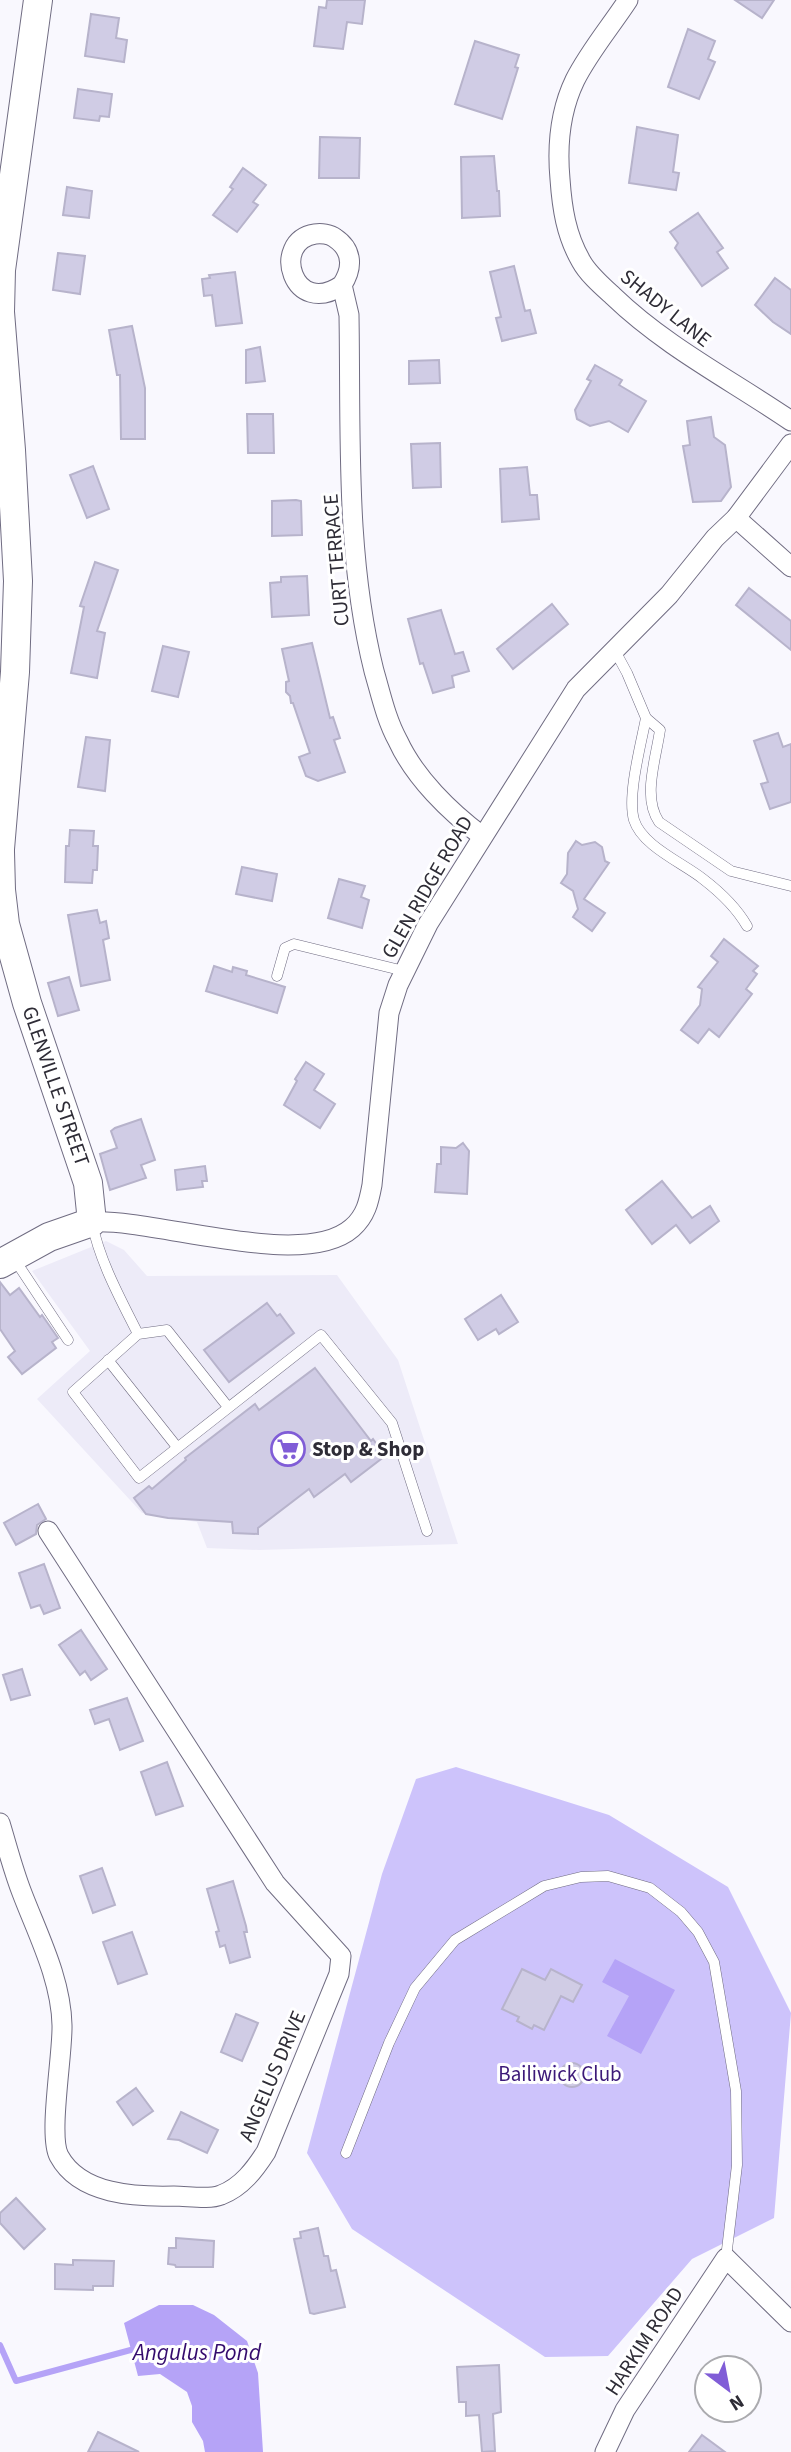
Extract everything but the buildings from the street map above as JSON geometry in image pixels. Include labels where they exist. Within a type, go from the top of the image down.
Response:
[{"type":"main road","name":"GLENVILLE STREET","points":[[38,0],[1,270],[0,312],[15,680],[0,850],[1,890],[8,934],[27,1003],[88,1183],[92,1222]]},
{"type":"main road","points":[[6,1261],[49,1237],[92,1222]]},
{"type":"street","name":"SHADY LANE","points":[[628,0],[576,79],[565,107],[559,138],[559,169],[562,205],[568,232],[582,263],[632,315],[704,367],[791,421]]},
{"type":"street","name":"CURT TERRACE","points":[[342,285],[348,315],[353,538],[359,597],[385,713],[412,766],[466,825],[482,836]]},
{"type":"street","name":"GLEN RIDGE ROAD","points":[[92,1222],[126,1223],[250,1242],[304,1244],[334,1239],[350,1230],[367,1208],[372,1185],[389,1013],[404,971],[428,924],[576,689],[669,595],[715,538],[736,518],[791,444]]},
{"type":"street","points":[[736,518],[791,567]]},
{"type":"street","name":"ANGELUS DRIVE","points":[[0,1823],[21,1891],[48,1958],[62,2023],[57,2097],[57,2154],[75,2175],[117,2193],[152,2197],[220,2196],[240,2184],[255,2170],[266,2152],[340,1974],[341,1956],[297,1909],[268,1872],[48,1531]]},
{"type":"street","points":[[726,2258],[791,2322]]},
{"type":"street","name":"HARKIM ROAD","points":[[605,2452],[625,2410],[726,2258]]},
{"type":"lane","points":[[614,648],[646,718],[660,730],[650,799],[652,812],[659,822],[731,871],[791,886]]},
{"type":"lane","points":[[646,718],[632,798],[634,822],[652,844],[702,878],[737,909],[747,926]]},
{"type":"lane","points":[[277,976],[285,948],[294,944],[404,971]]},
{"type":"lane","points":[[92,1222],[100,1252],[138,1334]]},
{"type":"lane","points":[[6,1261],[68,1340]]},
{"type":"lane","points":[[228,1408],[167,1330],[138,1334],[73,1392],[139,1478],[321,1335],[392,1423],[427,1531]]},
{"type":"lane","points":[[108,1360],[177,1447]]},
{"type":"lane","points":[[346,2153],[389,2043],[415,1988],[454,1940],[544,1886],[580,1877],[608,1876],[650,1888],[681,1912],[698,1932],[714,1962],[736,2091],[737,2165],[726,2258]]},
{"type":"shaded area","points":[[106,1241],[124,1250],[147,1276],[337,1275],[398,1360],[458,1544],[259,1550],[207,1548],[197,1522],[142,1513],[37,1399],[90,1351],[32,1271]]},
{"type":"green space","name":"Bailiwick Club","points":[[456,1767],[609,1815],[728,1887],[791,2013],[774,2218],[692,2259],[608,2356],[545,2357],[352,2229],[307,2153],[382,1874],[416,1779]]},
{"type":"water","points":[[615,1959],[675,1990],[641,2054],[607,2036],[629,1996],[602,1982]]},
{"type":"water","name":"Angulus Pond","points":[[159,2305],[193,2305],[214,2315],[247,2341],[258,2373],[263,2452],[205,2452],[203,2441],[192,2422],[192,2406],[187,2392],[160,2374],[138,2376],[124,2323]]},
{"type":"waterway","points":[[0,2345],[16,2381],[138,2348]]},
{"type":"place","name":"Stop & Shop","points":[[288,1449]]}]
